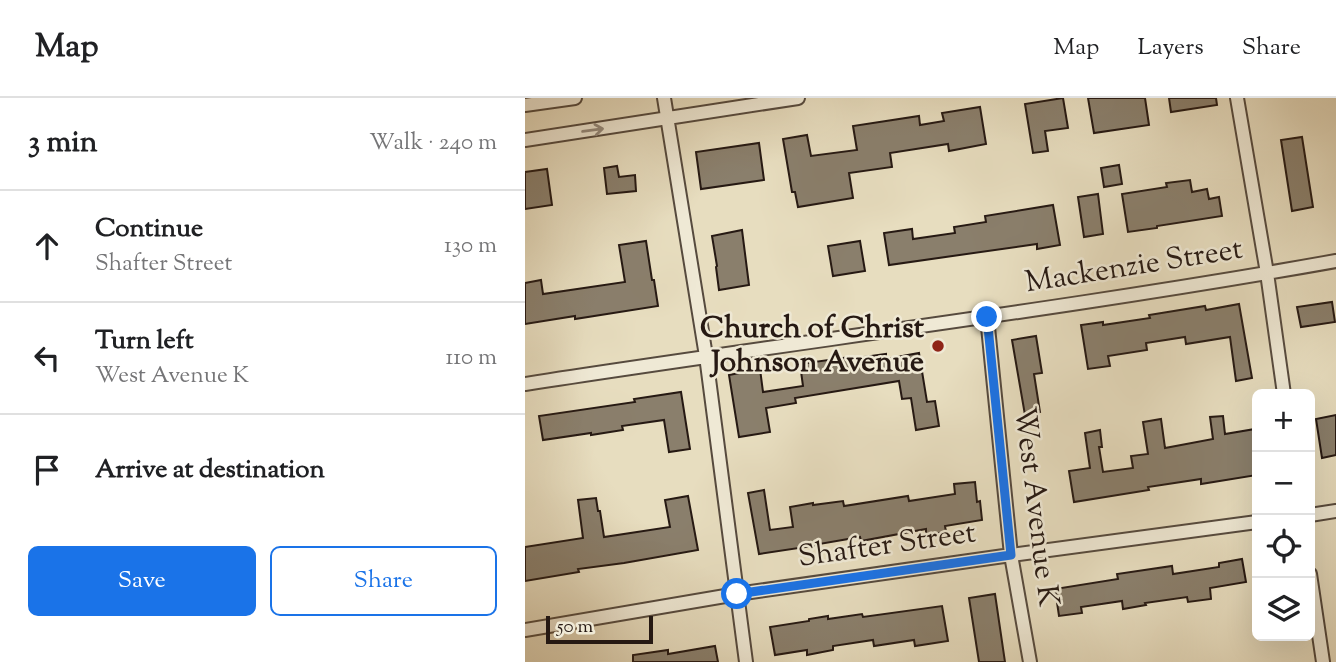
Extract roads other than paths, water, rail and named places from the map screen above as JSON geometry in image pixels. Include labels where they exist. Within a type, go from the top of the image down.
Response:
[{"type":"street","points":[[525,105],[575,98]]},
{"type":"street","points":[[664,98],[706,356],[746,662]]},
{"type":"street","points":[[525,140],[798,98]]},
{"type":"street","points":[[1237,98],[1267,273],[1283,389]]},
{"type":"street","name":"Mackenzie Street","points":[[525,384],[987,317],[1336,261]]},
{"type":"street","name":"West Avenue K","points":[[987,317],[1011,555],[1030,662]]},
{"type":"street","points":[[1315,514],[1336,511]]},
{"type":"street","name":"Shafter Street","points":[[525,630],[737,594],[1252,523]]},
{"type":"street","points":[[1311,578],[1323,662]]},
{"type":"place","name":"Church of Christ Johnson Avenue","points":[[938,346]]}]
